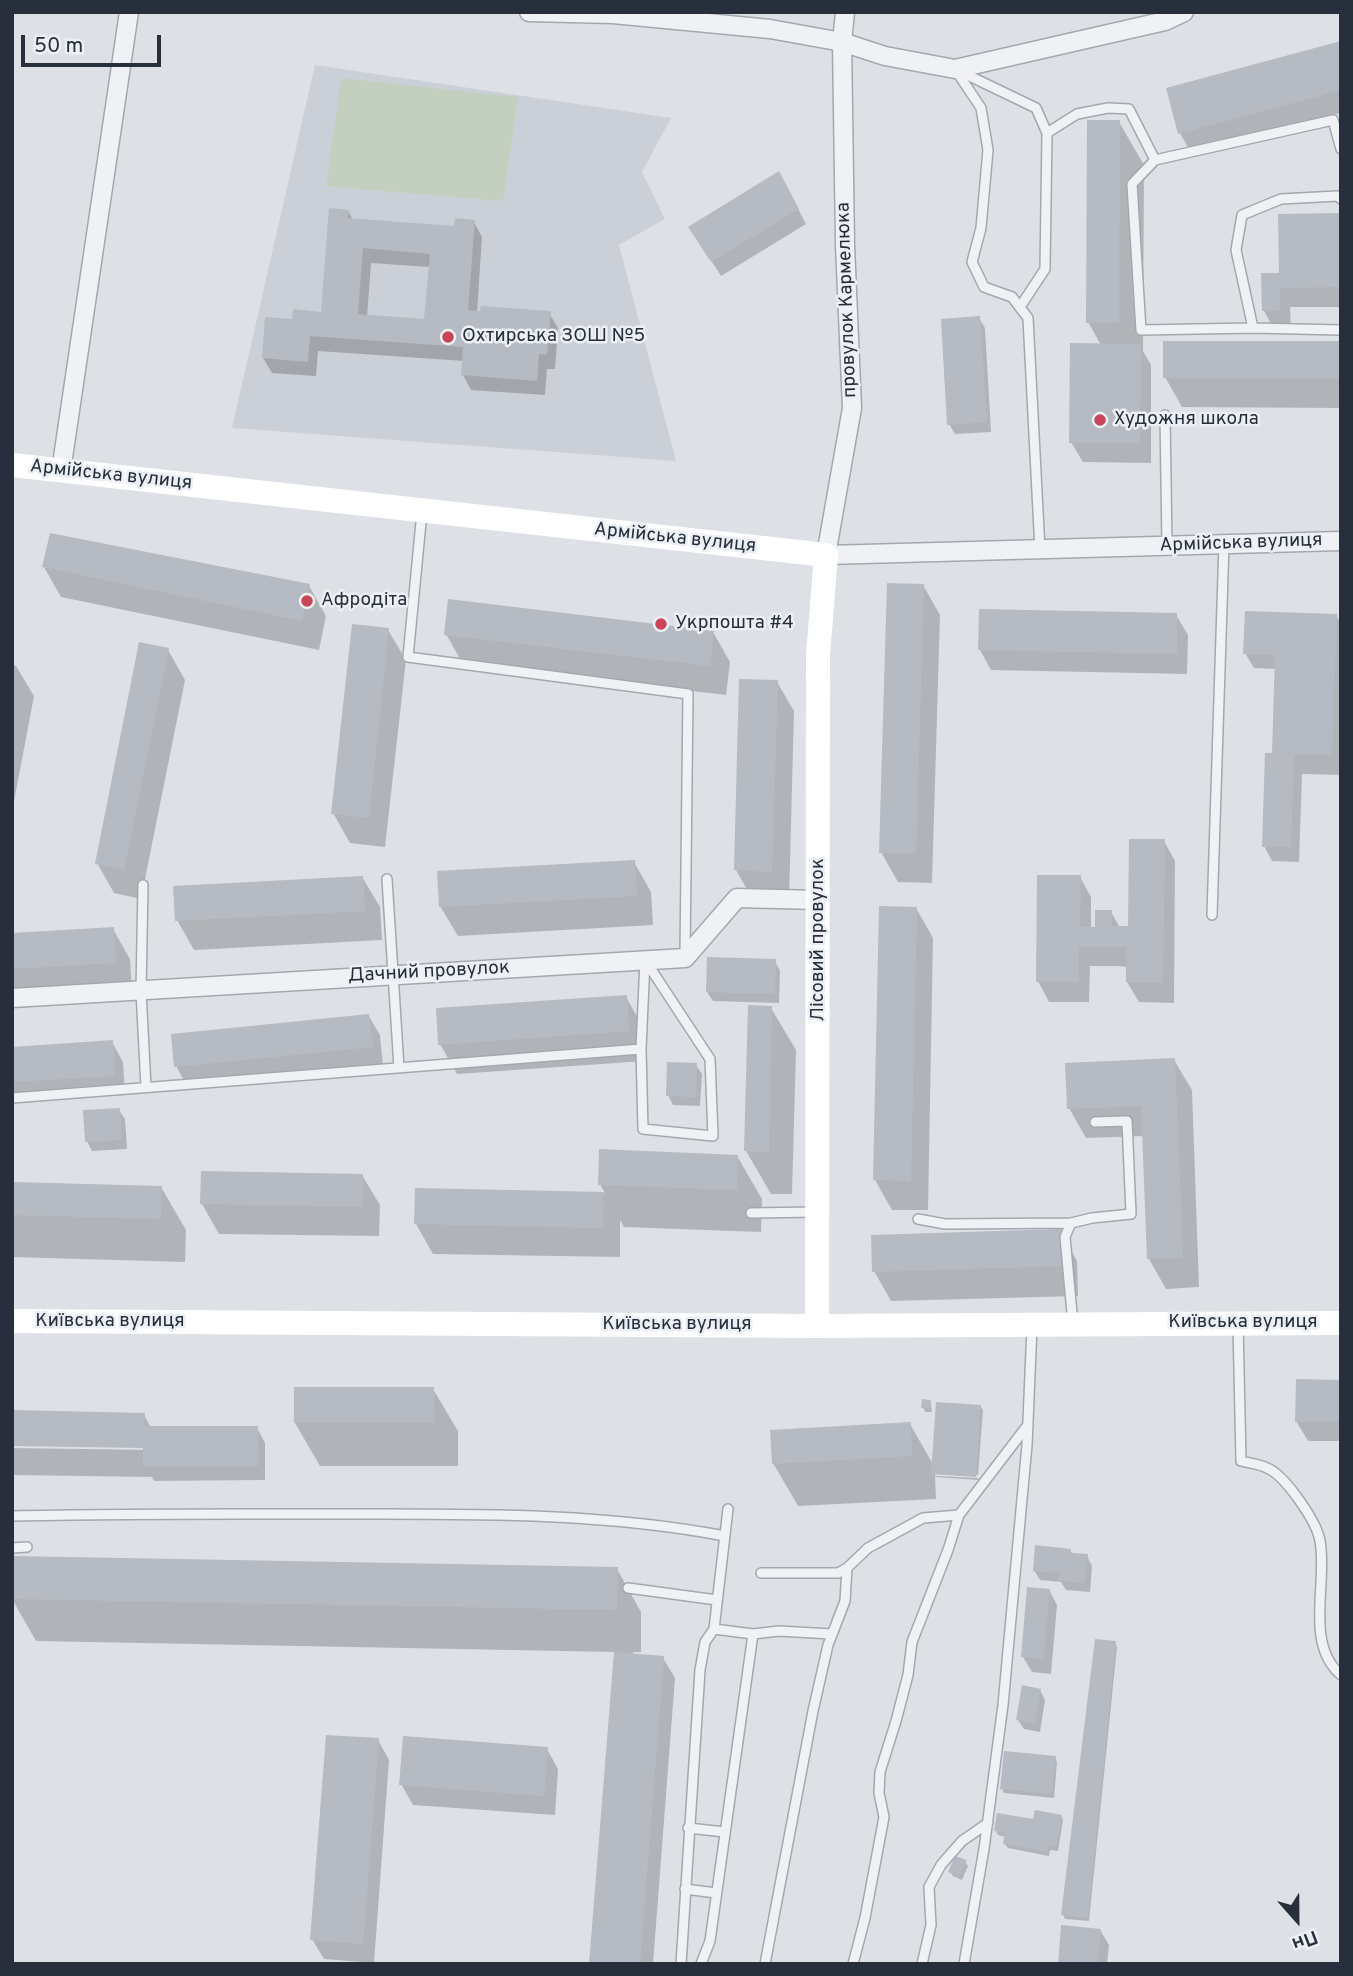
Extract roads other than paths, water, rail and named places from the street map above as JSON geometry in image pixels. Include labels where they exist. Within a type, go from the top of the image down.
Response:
[{"type":"main road","name":"Армійська вулиця","points":[[12,465],[826,555]]},
{"type":"main road","name":"Лісовий провулок","points":[[817,1320],[818,655],[826,555]]},
{"type":"main road","name":"Київська вулиця","points":[[12,1309],[1032,1325],[1341,1313]]},
{"type":"main road","name":"Київська вулиця","points":[[12,1321],[817,1320],[1072,1313],[1238,1317],[1341,1323]]},
{"type":"street","points":[[61,471],[129,12]]},
{"type":"street","points":[[529,12],[626,15],[770,29],[842,41],[885,56],[955,69],[1165,22],[1184,12]]},
{"type":"street","name":"провулок Кармелюка","points":[[826,555],[852,408],[845,245],[842,41],[845,12]]},
{"type":"street","name":"Армійська вулиця","points":[[826,555],[1341,541]]},
{"type":"street","points":[[685,958],[737,898],[819,900]]},
{"type":"street","name":"Дачний провулок","points":[[12,998],[685,958]]},
{"type":"lane","points":[[955,69],[1036,108],[1047,133],[1045,269],[1020,307]]},
{"type":"lane","points":[[955,69],[981,108],[988,150],[981,228],[972,262],[984,287],[1012,297],[1028,318],[1040,550]]},
{"type":"lane","points":[[1047,133],[1077,114],[1108,108],[1129,109],[1155,160]]},
{"type":"lane","points":[[1341,149],[1333,120],[1155,160],[1132,184],[1141,330],[1341,330]]},
{"type":"lane","points":[[1253,328],[1236,250],[1242,215],[1281,199],[1337,196],[1341,199]]},
{"type":"lane","points":[[1165,415],[1167,546]]},
{"type":"lane","points":[[423,511],[408,657],[688,694],[685,958]]},
{"type":"lane","points":[[1212,915],[1224,544]]},
{"type":"lane","points":[[387,879],[399,1068]]},
{"type":"lane","points":[[143,885],[141,990],[146,1087]]},
{"type":"lane","points":[[645,960],[710,1059],[713,1136],[643,1129],[641,1049],[645,960]]},
{"type":"lane","points":[[12,1098],[641,1049]]},
{"type":"lane","points":[[918,1219],[945,1224],[1071,1223],[1132,1214],[1127,1121],[1096,1122]]},
{"type":"lane","points":[[751,1213],[818,1212]]},
{"type":"lane","points":[[1071,1223],[1065,1237],[1072,1313]]},
{"type":"lane","points":[[1238,1317],[1241,1461],[1269,1468],[1298,1497],[1320,1539],[1320,1638],[1334,1669],[1341,1675]]},
{"type":"lane","points":[[964,1964],[988,1823],[1003,1705],[1028,1425],[1032,1325]]},
{"type":"lane","points":[[853,1964],[865,1918],[884,1817],[878,1793],[880,1772],[908,1675],[912,1642],[959,1515],[1028,1425]]},
{"type":"lane","points":[[681,1964],[700,1670],[705,1642],[713,1629],[728,1509]]},
{"type":"lane","points":[[12,1516],[143,1513],[470,1514],[608,1521],[697,1530],[725,1536]]},
{"type":"lane","points":[[761,1573],[838,1573],[868,1548],[923,1518],[959,1515]]},
{"type":"lane","points":[[12,1548],[27,1547]]},
{"type":"lane","points":[[765,1964],[795,1798],[832,1634],[845,1601],[847,1568]]},
{"type":"lane","points":[[628,1588],[717,1600]]},
{"type":"lane","points":[[713,1629],[753,1634],[779,1631],[832,1634]]},
{"type":"lane","points":[[701,1964],[710,1941],[753,1634]]},
{"type":"lane","points":[[922,1964],[931,1925],[929,1887],[941,1865],[962,1841],[988,1823]]},
{"type":"lane","points":[[688,1828],[725,1832]]},
{"type":"lane","points":[[685,1889],[716,1893]]},
{"type":"place","name":"Охтирська ЗОШ №5","points":[[448,337]]},
{"type":"place","name":"Художня школа","points":[[1100,420]]},
{"type":"place","name":"Афродіта","points":[[307,601]]},
{"type":"place","name":"Укрпошта #4","points":[[661,624]]}]
